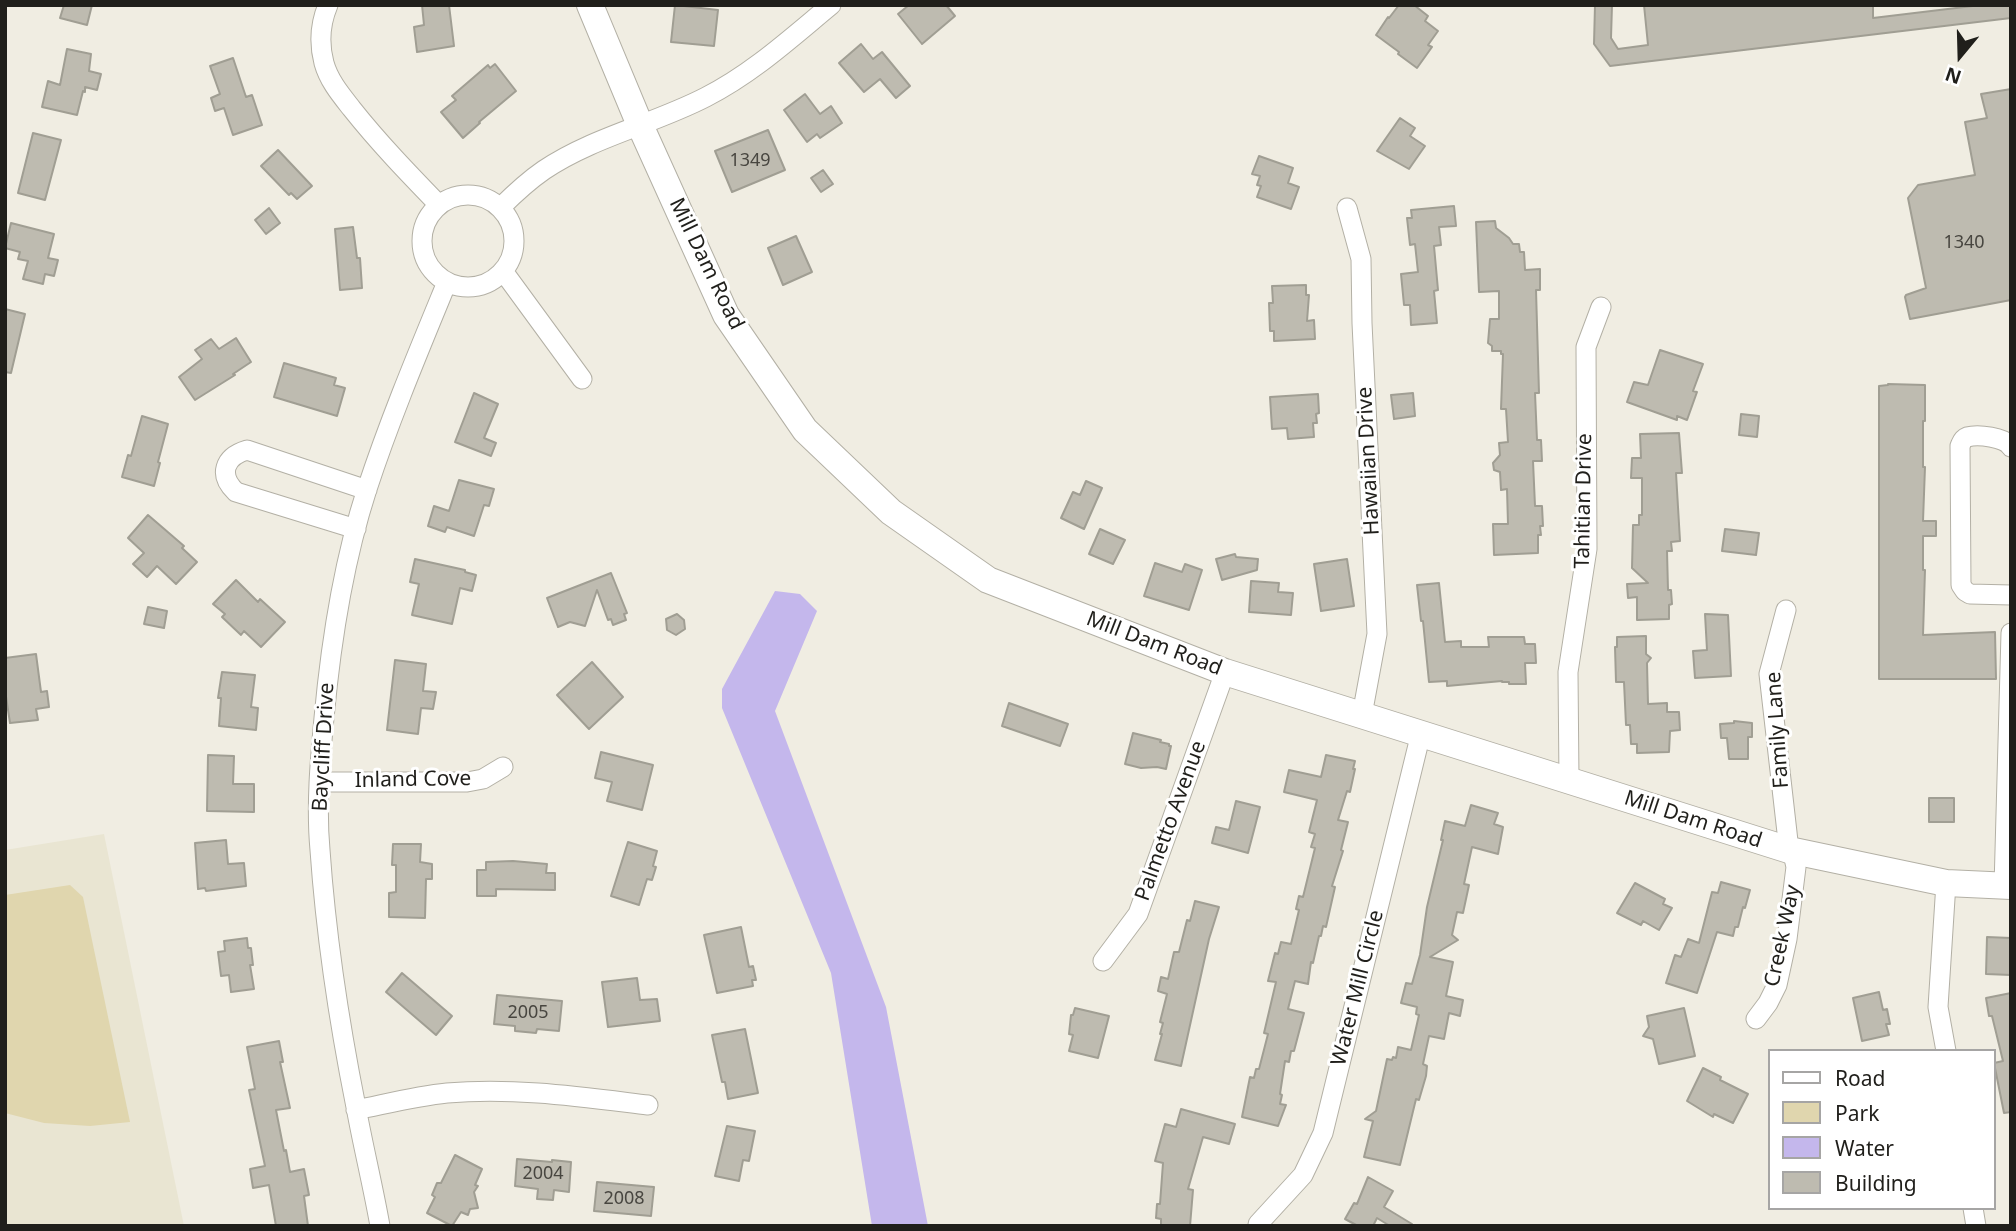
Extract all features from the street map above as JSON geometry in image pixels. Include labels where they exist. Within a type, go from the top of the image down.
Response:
[{"type":"street","points":[[328,5],[321,27],[321,46],[334,86],[396,162],[439,205]]},
{"type":"street","name":"Mill Dam Road","points":[[590,5],[640,125],[726,316],[805,430],[891,512],[988,580],[1225,672],[1789,850],[1946,883],[2008,886]]},
{"type":"street","points":[[500,208],[517,190],[546,168],[588,146],[705,98],[733,82],[762,62],[831,5]]},
{"type":"street","points":[[463,195],[489,200],[500,208],[512,227],[514,239],[513,250],[503,271],[494,279],[471,287],[447,282],[436,274],[423,252],[424,226],[430,214],[450,198],[463,195]]},
{"type":"street","name":"Hawaiian Drive","points":[[1348,208],[1361,259],[1377,634],[1362,715]]},
{"type":"street","points":[[503,271],[582,379]]},
{"type":"street","name":"Baycliff Drive","points":[[380,1226],[343,1038],[319,848],[320,782],[328,676],[339,605],[356,529],[367,489],[407,380],[447,282]]},
{"type":"street","name":"Tahitian Drive","points":[[1569,781],[1568,672],[1587,549],[1586,348],[1601,307]]},
{"type":"street","points":[[2011,447],[2000,438],[1968,437],[1963,440],[1960,446],[1959,490],[1961,585],[1970,594],[2011,595]]},
{"type":"street","points":[[356,529],[236,492],[225,477],[226,467],[232,457],[247,450],[367,489]]},
{"type":"street","name":"Family Lane","points":[[1786,610],[1769,674],[1789,850]]},
{"type":"street","points":[[2008,886],[2011,633]]},
{"type":"street","name":"Palmetto Avenue","points":[[1103,961],[1138,914],[1225,672]]},
{"type":"street","name":"Water Mill Circle","points":[[1258,1224],[1303,1175],[1323,1133],[1421,733]]},
{"type":"street","name":"Inland Cove","points":[[320,782],[467,782],[483,779],[503,767]]},
{"type":"street","name":"Creek Way","points":[[1756,1019],[1777,985],[1787,939],[1796,867],[1789,850]]},
{"type":"street","points":[[1946,883],[1938,1007],[1946,1049]]},
{"type":"street","points":[[356,1110],[446,1093],[500,1092],[574,1096],[648,1105]]},
{"type":"shaded area","points":[[104,834],[184,1226],[5,1226],[5,850]]},
{"type":"green space","points":[[70,885],[83,897],[130,1122],[90,1126],[44,1123],[5,1113],[5,895]]},
{"type":"water","points":[[775,591],[800,594],[817,611],[775,711],[886,1007],[928,1226],[872,1226],[831,973],[722,708],[722,689]]},
{"type":"building","points":[[64,5],[92,5],[87,25],[60,18]]},
{"type":"building","points":[[422,5],[449,5],[454,46],[417,52],[414,27],[424,25]]},
{"type":"building","points":[[675,5],[718,10],[714,46],[671,42]]},
{"type":"building","points":[[909,5],[946,5],[955,16],[922,44],[898,14]]},
{"type":"building","points":[[1399,5],[1414,5],[1428,16],[1425,21],[1438,31],[1428,45],[1432,47],[1417,68],[1376,35]]},
{"type":"building","points":[[1595,5],[1612,5],[1611,38],[1618,49],[1648,45],[1644,5],[1873,5],[1873,18],[1981,5],[2011,5],[2011,18],[1610,66],[1594,44]]},
{"type":"building","points":[[861,44],[873,59],[882,52],[910,86],[896,98],[880,79],[864,92],[839,63]]},
{"type":"building","points":[[67,49],[91,54],[89,71],[101,74],[97,90],[85,87],[77,115],[42,107],[48,81],[60,85]]},
{"type":"building","points":[[233,58],[246,97],[252,95],[262,125],[233,135],[224,108],[215,111],[211,98],[220,94],[210,66]]},
{"type":"building","points":[[495,64],[516,91],[463,138],[441,112],[456,100],[452,96],[488,65],[490,68]]},
{"type":"building","points":[[2011,89],[2011,300],[1910,319],[1906,295],[1926,288],[1908,198],[1918,185],[1975,175],[1965,122],[1987,118],[1981,94]]},
{"type":"building","points":[[805,94],[820,114],[831,106],[842,123],[820,138],[817,134],[807,142],[784,110]]},
{"type":"building","points":[[1400,118],[1415,128],[1410,136],[1425,146],[1409,169],[1377,151]]},
{"type":"building","points":[[768,130],[785,170],[732,192],[715,151]]},
{"type":"building","points":[[33,133],[61,140],[45,200],[18,193]]},
{"type":"building","points":[[278,150],[312,186],[297,199],[291,193],[289,195],[261,166]]},
{"type":"building","points":[[1259,156],[1293,168],[1288,183],[1299,187],[1291,209],[1257,197],[1261,186],[1257,185],[1260,176],[1252,174]]},
{"type":"building","points":[[823,170],[833,184],[821,192],[811,178]]},
{"type":"building","points":[[1454,206],[1456,226],[1439,227],[1441,245],[1434,246],[1438,290],[1434,291],[1437,323],[1411,325],[1410,305],[1404,305],[1401,274],[1418,272],[1415,244],[1410,245],[1407,218],[1412,218],[1411,210]]},
{"type":"building","points":[[269,208],[280,223],[266,234],[255,220]]},
{"type":"building","points":[[1495,221],[1496,228],[1513,244],[1519,244],[1520,252],[1524,252],[1525,270],[1540,269],[1540,290],[1536,290],[1539,393],[1535,393],[1537,440],[1541,440],[1542,461],[1533,461],[1535,506],[1542,506],[1543,526],[1540,526],[1541,535],[1538,535],[1538,553],[1494,555],[1493,524],[1508,524],[1507,489],[1501,490],[1500,472],[1494,470],[1493,463],[1500,455],[1499,443],[1508,442],[1506,409],[1501,409],[1503,354],[1501,351],[1492,351],[1492,346],[1488,343],[1490,319],[1499,319],[1499,291],[1479,292],[1476,222]]},
{"type":"building","points":[[11,223],[54,234],[48,258],[58,260],[54,276],[45,274],[43,284],[23,279],[28,261],[18,259],[20,252],[5,248]]},
{"type":"building","points":[[353,227],[357,258],[360,258],[362,288],[340,290],[335,229]]},
{"type":"building","points":[[796,236],[812,272],[783,285],[768,248]]},
{"type":"building","points":[[1306,285],[1306,295],[1309,295],[1307,321],[1314,320],[1315,339],[1274,341],[1274,331],[1270,331],[1269,303],[1273,303],[1272,286]]},
{"type":"building","points":[[5,309],[25,314],[11,373],[5,372]]},
{"type":"building","points":[[236,338],[251,362],[195,400],[179,377],[202,359],[195,350],[211,339],[219,349]]},
{"type":"building","points":[[1660,350],[1703,364],[1693,391],[1697,392],[1687,420],[1677,416],[1677,420],[1627,402],[1634,382],[1648,385]]},
{"type":"building","points":[[284,363],[336,378],[334,385],[345,388],[337,416],[274,397]]},
{"type":"building","points":[[1925,385],[1923,521],[1936,521],[1936,536],[1923,536],[1923,635],[1995,632],[1996,679],[1879,679],[1879,386]]},
{"type":"building","points":[[474,393],[498,404],[484,438],[496,443],[491,456],[455,442]]},
{"type":"building","points":[[1413,393],[1415,416],[1394,419],[1391,395]]},
{"type":"building","points":[[1318,394],[1319,413],[1316,414],[1317,423],[1313,423],[1314,437],[1288,439],[1287,428],[1272,429],[1270,397]]},
{"type":"building","points":[[1741,414],[1759,416],[1757,437],[1739,435]]},
{"type":"building","points":[[142,416],[168,424],[154,486],[122,477]]},
{"type":"building","points":[[1679,433],[1682,473],[1676,473],[1680,541],[1671,542],[1672,551],[1667,551],[1668,590],[1671,590],[1672,604],[1669,605],[1669,619],[1637,620],[1637,597],[1628,598],[1627,584],[1648,583],[1632,568],[1633,525],[1639,525],[1639,515],[1642,515],[1642,478],[1631,478],[1632,458],[1641,458],[1640,434]]},
{"type":"building","points":[[459,480],[494,489],[489,506],[484,505],[474,536],[447,527],[445,532],[428,526],[434,506],[449,511]]},
{"type":"building","points":[[1086,481],[1102,488],[1084,529],[1061,518],[1073,492],[1080,495]]},
{"type":"building","points":[[148,515],[184,546],[182,548],[197,562],[176,584],[157,566],[147,577],[133,564],[144,553],[128,538]]},
{"type":"building","points":[[1100,529],[1125,540],[1113,564],[1089,554]]},
{"type":"building","points":[[1725,529],[1759,533],[1756,555],[1722,551]]},
{"type":"building","points":[[1235,554],[1236,557],[1258,559],[1257,570],[1222,580],[1216,559]]},
{"type":"building","points":[[415,559],[476,575],[472,591],[460,588],[452,624],[412,615],[419,584],[410,582]]},
{"type":"building","points":[[1347,559],[1354,606],[1321,611],[1314,564]]},
{"type":"building","points":[[1155,563],[1182,572],[1185,564],[1202,570],[1189,610],[1144,596]]},
{"type":"building","points":[[611,573],[627,613],[624,614],[626,620],[613,625],[611,619],[608,620],[597,590],[585,626],[570,622],[558,627],[547,598]]},
{"type":"building","points":[[236,580],[258,602],[260,599],[285,622],[261,647],[244,631],[241,635],[222,617],[225,614],[213,604]]},
{"type":"building","points":[[1251,581],[1279,583],[1278,592],[1293,593],[1291,615],[1249,612]]},
{"type":"building","points":[[1439,583],[1445,642],[1461,641],[1461,647],[1489,647],[1488,637],[1524,637],[1525,644],[1535,644],[1536,663],[1525,663],[1526,684],[1509,684],[1502,681],[1447,686],[1447,681],[1429,682],[1417,585]]},
{"type":"building","points":[[148,607],[167,611],[164,628],[144,624]]},
{"type":"building","points":[[677,614],[684,620],[685,629],[676,635],[667,630],[666,619]]},
{"type":"building","points":[[1705,614],[1728,615],[1731,676],[1695,678],[1693,651],[1707,650]]},
{"type":"building","points":[[1646,636],[1646,654],[1651,658],[1647,663],[1648,704],[1667,703],[1667,712],[1679,712],[1680,730],[1670,731],[1669,752],[1637,753],[1637,744],[1631,744],[1630,725],[1626,725],[1624,682],[1616,682],[1617,637]]},
{"type":"building","points":[[36,654],[41,692],[47,691],[49,707],[36,709],[38,720],[10,723],[5,690],[5,658]]},
{"type":"building","points":[[395,660],[426,664],[423,691],[436,692],[433,709],[421,708],[418,734],[387,730]]},
{"type":"building","points":[[592,662],[623,697],[589,729],[557,695]]},
{"type":"building","points":[[222,672],[255,675],[251,707],[258,708],[256,730],[219,726],[221,698],[218,698]]},
{"type":"building","points":[[1009,703],[1068,724],[1060,746],[1002,726]]},
{"type":"building","points":[[1734,721],[1752,723],[1752,737],[1748,737],[1748,759],[1729,759],[1727,738],[1721,738],[1720,724]]},
{"type":"building","points":[[1133,733],[1161,740],[1160,742],[1171,746],[1166,769],[1125,764]]},
{"type":"building","points":[[601,752],[653,765],[642,810],[607,801],[612,782],[595,778]]},
{"type":"building","points":[[208,755],[234,756],[233,784],[254,784],[254,812],[207,811]]},
{"type":"building","points":[[1326,755],[1355,761],[1355,769],[1350,792],[1347,791],[1338,820],[1348,822],[1341,850],[1343,851],[1332,886],[1335,887],[1326,927],[1323,926],[1319,936],[1308,984],[1295,981],[1288,1009],[1304,1013],[1294,1051],[1291,1051],[1289,1062],[1285,1061],[1280,1104],[1286,1105],[1278,1126],[1242,1117],[1250,1077],[1254,1078],[1256,1069],[1259,1069],[1268,1034],[1264,1033],[1276,982],[1268,981],[1275,953],[1278,954],[1281,942],[1291,944],[1299,910],[1296,909],[1299,896],[1303,897],[1315,848],[1311,847],[1315,834],[1309,832],[1317,800],[1284,792],[1289,770],[1321,777]]},
{"type":"building","points":[[1929,798],[1954,798],[1954,822],[1929,822]]},
{"type":"building","points":[[1236,801],[1260,807],[1248,853],[1212,843],[1216,827],[1229,830]]},
{"type":"building","points":[[1471,805],[1498,813],[1494,824],[1503,827],[1498,854],[1472,847],[1464,884],[1469,885],[1463,913],[1457,912],[1452,935],[1458,940],[1430,957],[1453,962],[1446,996],[1463,1000],[1460,1016],[1449,1013],[1444,1039],[1429,1036],[1423,1064],[1427,1066],[1426,1076],[1419,1100],[1416,1099],[1400,1165],[1364,1157],[1373,1121],[1365,1119],[1376,1111],[1387,1059],[1396,1058],[1398,1047],[1411,1050],[1419,1015],[1416,1014],[1417,1007],[1401,1003],[1406,983],[1412,984],[1420,955],[1445,821],[1465,826]]},
{"type":"building","points":[[226,840],[228,864],[244,863],[246,886],[206,891],[205,888],[198,889],[195,843]]},
{"type":"building","points":[[628,842],[657,851],[652,880],[647,879],[639,905],[611,896]]},
{"type":"building","points":[[393,844],[421,844],[420,862],[432,864],[432,879],[426,879],[425,918],[389,917],[389,893],[396,892],[396,865],[392,865]]},
{"type":"building","points":[[486,862],[547,864],[546,873],[555,873],[555,890],[496,889],[496,896],[477,896],[477,870],[486,870]]},
{"type":"building","points":[[1721,882],[1750,890],[1738,927],[1735,927],[1733,936],[1717,932],[1697,993],[1666,983],[1675,955],[1681,957],[1688,939],[1699,943],[1712,892],[1718,893]]},
{"type":"building","points":[[1635,883],[1665,899],[1663,904],[1672,908],[1659,930],[1643,921],[1641,925],[1617,913]]},
{"type":"building","points":[[1195,901],[1219,907],[1209,939],[1181,1066],[1155,1060],[1162,1034],[1163,1023],[1160,1022],[1167,994],[1158,991],[1161,977],[1168,979],[1174,952],[1179,952]]},
{"type":"building","points":[[741,927],[749,967],[753,966],[756,980],[752,980],[753,986],[717,993],[704,935]]},
{"type":"building","points":[[1987,937],[2011,938],[2011,975],[1986,974]]},
{"type":"building","points":[[247,938],[248,948],[251,948],[253,965],[250,965],[254,989],[231,992],[229,975],[221,976],[218,952],[225,951],[224,941]]},
{"type":"building","points":[[402,973],[452,1016],[436,1035],[386,992]]},
{"type":"building","points":[[637,978],[640,1000],[657,999],[660,1021],[608,1027],[602,982]]},
{"type":"building","points":[[1879,992],[1883,1010],[1887,1009],[1890,1024],[1886,1024],[1889,1035],[1862,1041],[1853,998]]},
{"type":"building","points":[[2011,993],[2011,1112],[2004,1113],[1995,1068],[1995,1063],[2003,1061],[1986,998]]},
{"type":"building","points":[[497,995],[562,1001],[559,1031],[515,1031],[515,1026],[494,1024]]},
{"type":"building","points":[[1075,1008],[1109,1016],[1098,1058],[1069,1051],[1073,1035],[1069,1034],[1071,1015]]},
{"type":"building","points":[[1684,1008],[1695,1056],[1659,1064],[1653,1039],[1643,1036],[1649,1027],[1647,1016]]},
{"type":"building","points":[[745,1029],[758,1093],[728,1099],[712,1035]]},
{"type":"building","points":[[279,1041],[283,1062],[280,1062],[290,1108],[276,1110],[290,1172],[304,1169],[309,1195],[304,1196],[308,1226],[276,1226],[269,1185],[253,1188],[250,1169],[265,1166],[249,1090],[255,1089],[247,1047]]},
{"type":"building","points":[[1703,1068],[1748,1094],[1733,1123],[1714,1114],[1713,1117],[1687,1101]]},
{"type":"building","points":[[1181,1109],[1235,1124],[1229,1144],[1203,1137],[1188,1189],[1193,1190],[1190,1226],[1161,1226],[1161,1219],[1156,1218],[1157,1204],[1160,1204],[1163,1163],[1155,1161],[1165,1124],[1176,1127]]},
{"type":"building","points":[[727,1126],[755,1131],[749,1161],[743,1160],[739,1181],[715,1176]]},
{"type":"building","points":[[455,1155],[482,1169],[474,1192],[478,1208],[470,1209],[468,1215],[461,1212],[452,1226],[427,1213],[435,1197],[432,1195],[437,1183],[441,1183]]},
{"type":"building","points":[[517,1159],[571,1162],[569,1192],[554,1190],[553,1200],[537,1199],[538,1189],[515,1186]]},
{"type":"building","points":[[1368,1177],[1393,1191],[1384,1207],[1412,1224],[1411,1226],[1390,1226],[1377,1218],[1373,1226],[1358,1226],[1345,1219],[1354,1203],[1357,1204]]},
{"type":"building","points":[[597,1182],[654,1187],[651,1216],[594,1211]]}]
